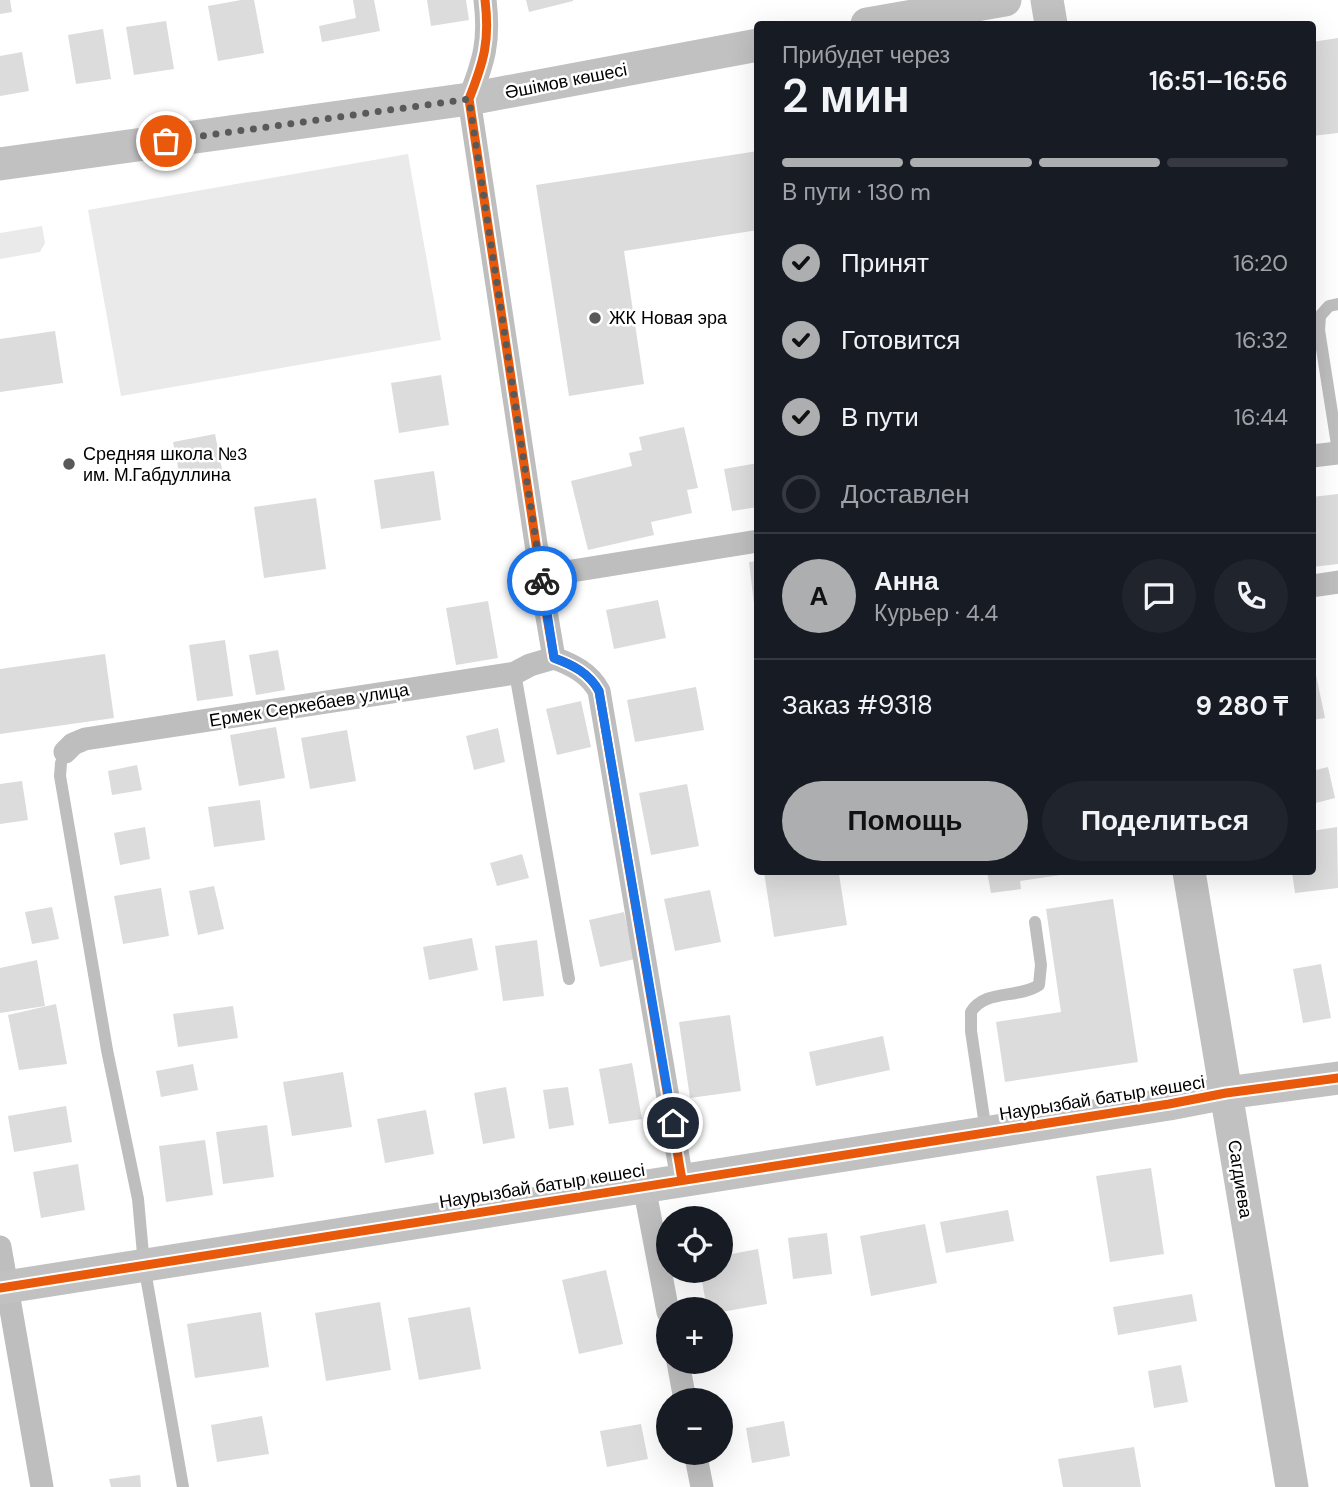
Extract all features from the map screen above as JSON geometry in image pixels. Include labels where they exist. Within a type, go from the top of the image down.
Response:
[{"type":"street","points":[[485,0],[487,30],[484,62],[469,99],[554,658],[585,674],[599,691],[682,1180]]},
{"type":"street","points":[[884,21],[1005,0]]},
{"type":"street","points":[[1047,0],[1050,21]]},
{"type":"street","name":"Әшімов көшесі","points":[[0,164],[469,99],[754,46]]},
{"type":"street","points":[[1316,455],[1338,452]]},
{"type":"street","points":[[541,576],[754,542]]},
{"type":"street","points":[[1316,585],[1338,582]]},
{"type":"street","name":"Ермек Серкебаев улица","points":[[65,752],[73,744],[85,739],[515,673],[530,664],[554,658]]},
{"type":"street","name":"Сагдиева","points":[[1190,875],[1292,1487]]},
{"type":"street","name":"Наурызбай батыр көшесі","points":[[4,1287],[1226,1093],[1338,1078]]},
{"type":"street","points":[[644,1186],[665,1297]]},
{"type":"street","points":[[0,1247],[4,1287],[42,1487]]},
{"type":"street","points":[[698,1465],[702,1487]]},
{"type":"lane","points":[[1338,304],[1329,306],[1320,316],[1319,330],[1338,452]]},
{"type":"lane","points":[[515,673],[569,979]]},
{"type":"lane","points":[[65,752],[60,776],[107,1050],[138,1199],[144,1265],[183,1487]]},
{"type":"lane","points":[[986,1133],[971,1031],[971,1012],[984,999],[1031,990],[1039,985],[1041,965],[1035,922]]},
{"type":"shaded area","points":[[408,154],[441,340],[121,396],[88,210]]},
{"type":"shaded area","points":[[42,226],[45,243],[40,252],[0,259],[0,233]]},
{"type":"building","points":[[0,0],[10,0],[12,12],[0,14]]},
{"type":"building","points":[[254,0],[264,53],[218,61],[208,6]]},
{"type":"building","points":[[353,0],[374,0],[380,31],[322,42],[319,26],[356,18]]},
{"type":"building","points":[[427,0],[466,0],[469,20],[431,26]]},
{"type":"building","points":[[526,0],[573,0],[573,1],[529,12]]},
{"type":"building","points":[[166,21],[174,69],[134,75],[126,27]]},
{"type":"building","points":[[103,29],[111,79],[76,84],[68,35]]},
{"type":"building","points":[[1338,38],[1338,133],[1316,136],[1316,41]]},
{"type":"building","points":[[22,52],[29,91],[0,96],[0,56]]},
{"type":"building","name":"ЖК Новая эра","points":[[754,152],[754,231],[624,251],[644,384],[569,396],[536,185]]},
{"type":"building","points":[[55,331],[63,383],[0,392],[0,339]]},
{"type":"building","points":[[441,375],[449,425],[399,433],[391,383]]},
{"type":"building","points":[[684,427],[698,488],[687,490],[692,513],[651,522],[654,535],[588,550],[571,481],[632,466],[629,453],[642,450],[639,437]]},
{"type":"building","points":[[215,434],[223,474],[181,482],[173,442]]},
{"type":"building","points":[[754,464],[754,508],[732,511],[724,469]]},
{"type":"building","points":[[434,471],[441,520],[381,529],[374,480]]},
{"type":"building","points":[[1338,494],[1338,564],[1316,567],[1316,497]]},
{"type":"building","points":[[316,498],[326,569],[264,578],[254,507]]},
{"type":"building","points":[[754,561],[754,604],[749,562]]},
{"type":"building","points":[[658,600],[666,638],[614,649],[606,610]]},
{"type":"building","points":[[488,601],[498,658],[456,665],[446,608]]},
{"type":"building","points":[[225,640],[233,696],[197,701],[189,645]]},
{"type":"building","points":[[278,650],[285,690],[256,695],[249,655]]},
{"type":"building","points":[[105,654],[114,718],[0,734],[0,669]]},
{"type":"building","points":[[1316,675],[1325,718],[1316,719]]},
{"type":"building","points":[[696,687],[704,730],[635,742],[627,700]]},
{"type":"building","points":[[581,701],[591,747],[557,755],[546,709]]},
{"type":"building","points":[[276,727],[285,778],[239,786],[230,735]]},
{"type":"building","points":[[498,728],[505,762],[474,770],[466,736]]},
{"type":"building","points":[[347,730],[356,781],[310,789],[301,738]]},
{"type":"building","points":[[137,765],[142,790],[112,795],[108,771]]},
{"type":"building","points":[[1328,767],[1335,798],[1316,803],[1316,770]]},
{"type":"building","points":[[22,781],[28,820],[0,824],[0,784]]},
{"type":"building","points":[[687,784],[699,846],[651,855],[639,793]]},
{"type":"building","points":[[260,800],[265,840],[214,847],[208,807]]},
{"type":"building","points":[[145,827],[150,859],[120,865],[114,833]]},
{"type":"building","points":[[1337,827],[1338,888],[1295,893],[1292,875],[1316,875],[1316,830]]},
{"type":"building","points":[[522,854],[529,878],[497,886],[490,863]]},
{"type":"building","points":[[764,875],[839,875],[847,925],[774,937]]},
{"type":"building","points":[[988,875],[1060,875],[1020,881],[1021,889],[991,893]]},
{"type":"building","points":[[214,886],[224,929],[198,935],[189,891]]},
{"type":"building","points":[[161,888],[169,936],[123,944],[114,896]]},
{"type":"building","points":[[710,890],[721,942],[675,951],[664,899]]},
{"type":"building","points":[[1113,899],[1138,1062],[1005,1082],[996,1022],[1061,1012],[1046,909]]},
{"type":"building","points":[[52,907],[59,939],[32,944],[25,912]]},
{"type":"building","points":[[624,912],[635,959],[600,967],[589,920]]},
{"type":"building","points":[[472,938],[478,970],[429,980],[423,947]]},
{"type":"building","points":[[537,940],[544,996],[503,1001],[495,946]]},
{"type":"building","points":[[37,960],[45,1006],[0,1013],[0,968]]},
{"type":"building","points":[[1321,964],[1331,1018],[1303,1023],[1293,969]]},
{"type":"building","points":[[56,1004],[67,1064],[19,1070],[8,1015]]},
{"type":"building","points":[[233,1006],[238,1038],[178,1047],[173,1014]]},
{"type":"building","points":[[730,1015],[741,1091],[690,1098],[679,1022]]},
{"type":"building","points":[[883,1036],[890,1070],[816,1086],[809,1052]]},
{"type":"building","points":[[632,1063],[642,1119],[609,1124],[599,1069]]},
{"type":"building","points":[[193,1064],[198,1090],[161,1097],[156,1071]]},
{"type":"building","points":[[343,1072],[352,1127],[292,1136],[283,1082]]},
{"type":"building","points":[[506,1087],[515,1138],[483,1144],[474,1093]]},
{"type":"building","points":[[568,1087],[574,1125],[549,1129],[543,1090]]},
{"type":"building","points":[[66,1106],[72,1142],[14,1152],[8,1116]]},
{"type":"building","points":[[426,1110],[434,1154],[385,1163],[377,1119]]},
{"type":"building","points":[[267,1125],[274,1177],[223,1184],[216,1132]]},
{"type":"building","points":[[205,1140],[213,1195],[166,1202],[159,1146]]},
{"type":"building","points":[[78,1164],[85,1210],[41,1218],[33,1172]]},
{"type":"building","points":[[1151,1168],[1164,1254],[1110,1262],[1096,1176]]},
{"type":"building","points":[[1008,1210],[1014,1241],[946,1253],[940,1222]]},
{"type":"building","points":[[925,1224],[937,1283],[871,1296],[860,1236]]},
{"type":"building","points":[[827,1233],[832,1274],[793,1279],[788,1238]]},
{"type":"building","points":[[758,1249],[767,1304],[733,1310],[733,1297],[705,1297],[702,1283],[733,1283],[733,1254]]},
{"type":"building","points":[[606,1270],[623,1344],[579,1354],[562,1280]]},
{"type":"building","points":[[1192,1294],[1197,1321],[1118,1335],[1113,1307]]},
{"type":"building","points":[[380,1302],[391,1370],[326,1381],[315,1313]]},
{"type":"building","points":[[470,1307],[481,1369],[419,1380],[408,1318]]},
{"type":"building","points":[[261,1312],[269,1367],[195,1378],[187,1324]]},
{"type":"building","points":[[1181,1365],[1188,1402],[1154,1408],[1148,1371]]},
{"type":"building","points":[[262,1416],[269,1454],[217,1462],[211,1425]]},
{"type":"building","points":[[784,1421],[790,1456],[752,1463],[746,1428]]},
{"type":"building","points":[[641,1424],[648,1459],[607,1467],[600,1431]]},
{"type":"building","points":[[1134,1447],[1141,1487],[1063,1487],[1058,1459]]},
{"type":"building","points":[[140,1475],[141,1487],[111,1487],[109,1479]]},
{"type":"cycle path","points":[[485,0],[487,27],[484,51],[469,99],[547,617],[554,658],[580,670],[599,691],[682,1180]]},
{"type":"cycle path","points":[[0,1288],[1226,1093],[1338,1078]]},
{"type":"way so far","points":[[166,141],[469,99],[542,581]]},
{"type":"place","name":"ЖК Новая эра","points":[[595,318]]},
{"type":"place","name":"Средняя школа №3 им. М.Габдуллина","points":[[69,464]]},
{"type":"route","points":[[542,581],[554,658],[571,664],[585,674],[599,691],[673,1123]]}]
